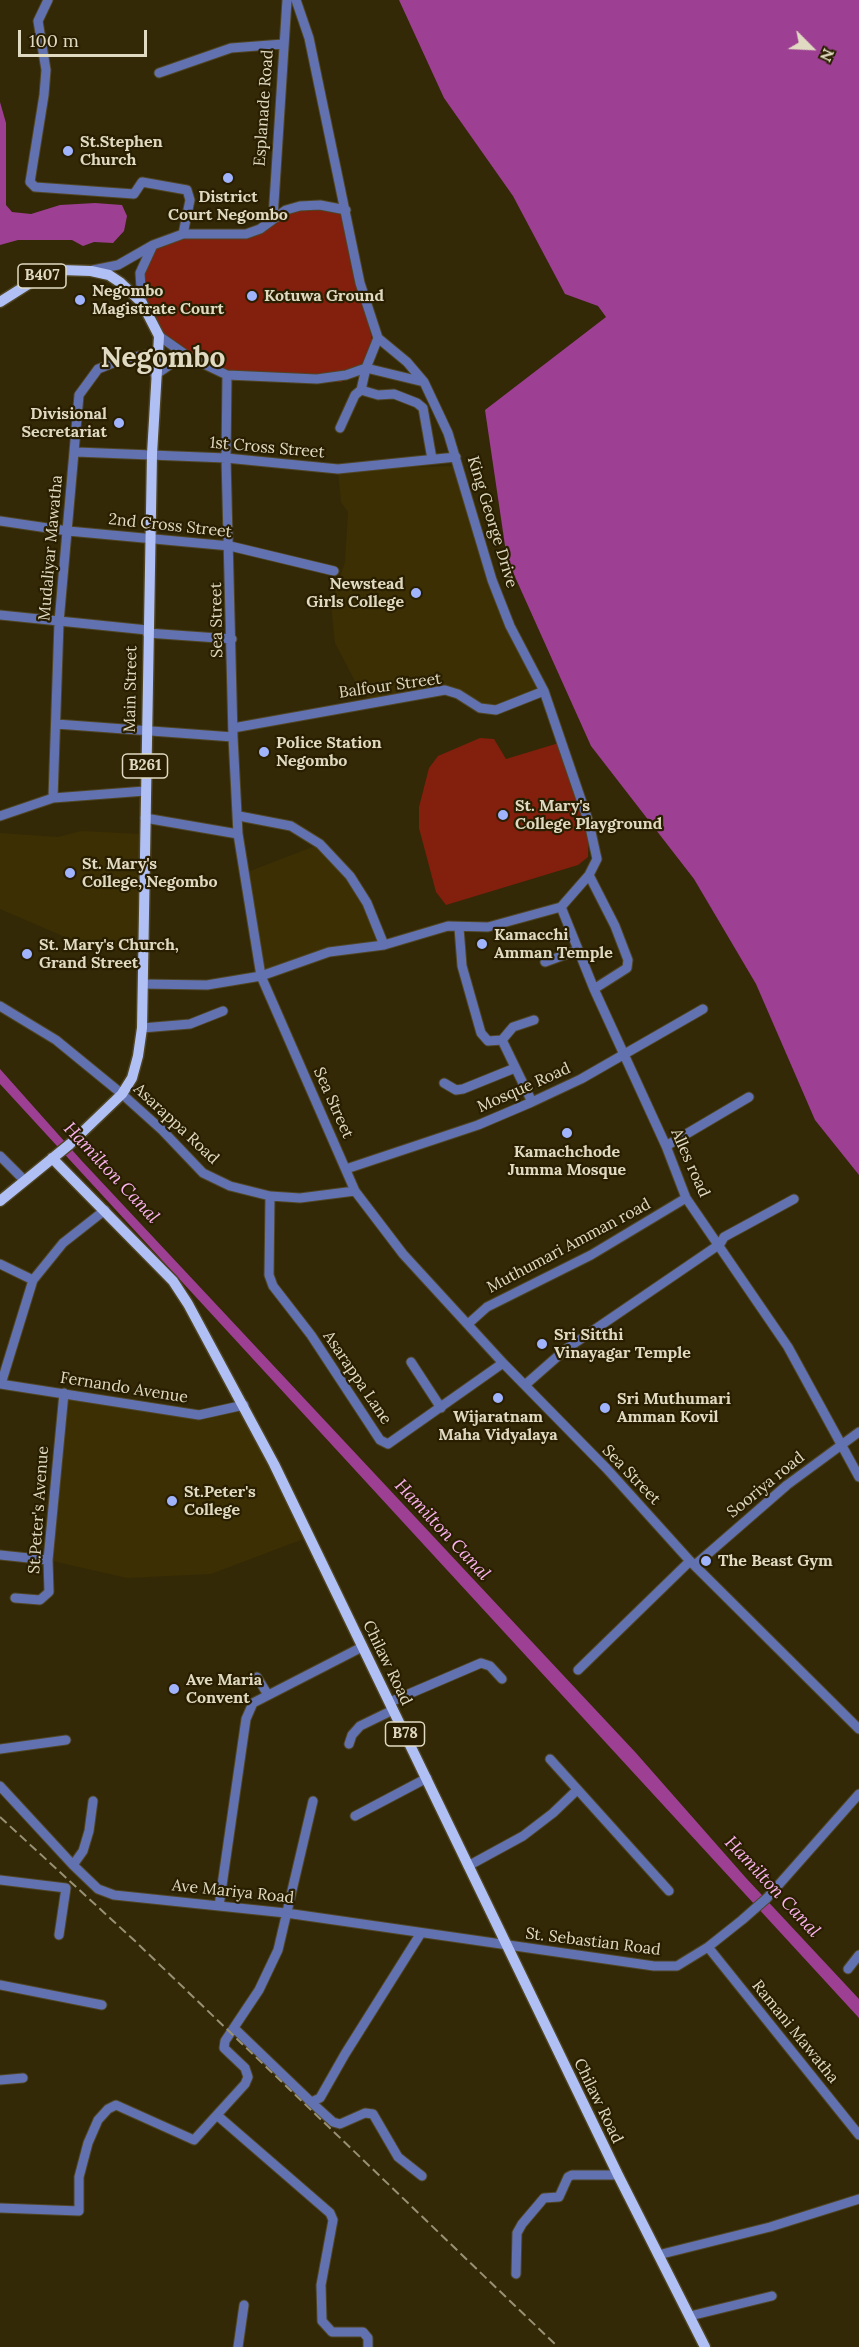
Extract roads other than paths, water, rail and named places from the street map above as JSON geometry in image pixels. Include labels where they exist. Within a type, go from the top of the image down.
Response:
[{"type":"main road","name":"B407","points":[[0,302],[38,278],[61,270],[91,271],[109,275],[142,303]]},
{"type":"main road","points":[[142,303],[159,336]]},
{"type":"main road","name":"Main Street","points":[[0,1201],[70,1144],[122,1094],[132,1078],[142,1028],[147,632],[155,375],[159,336]]},
{"type":"main road","name":"Chilaw Road","points":[[52,1158],[173,1281],[244,1405],[618,2175],[705,2347]]},
{"type":"street","points":[[48,0],[38,21],[46,70],[30,182],[35,187],[134,194],[142,182],[187,190],[190,200],[183,234]]},
{"type":"street","name":"Esplanade Road","points":[[273,218],[287,0]]},
{"type":"street","points":[[296,0],[309,38],[360,282],[378,338],[366,368],[362,390],[355,396],[340,428]]},
{"type":"street","points":[[159,73],[231,48],[283,44]]},
{"type":"street","points":[[91,271],[118,265],[153,245],[183,234],[246,234],[260,229],[286,210],[311,205],[346,210]]},
{"type":"street","points":[[142,303],[140,273],[144,260],[153,245]]},
{"type":"street","points":[[159,336],[192,359],[227,375],[317,379],[346,375],[366,368],[424,382]]},
{"type":"street","name":"King George Drive","points":[[378,338],[407,362],[424,382],[456,457],[492,580],[510,626],[544,691],[589,823],[597,859],[589,875]]},
{"type":"street","name":"Mudaliyar Mawatha","points":[[53,798],[59,622],[79,394],[98,369],[123,359],[156,353]]},
{"type":"street","points":[[155,375],[172,362],[192,359]]},
{"type":"street","name":"Sea Street","points":[[227,375],[226,458],[238,834],[261,976],[355,1191],[403,1254],[503,1363],[607,1469],[692,1563],[859,1729]]},
{"type":"street","points":[[362,390],[378,395],[394,394],[417,403],[423,408],[432,459]]},
{"type":"street","name":"1st Cross Street","points":[[75,452],[226,458],[338,469],[456,457]]},
{"type":"street","name":"2nd Cross Street","points":[[0,521],[68,531],[230,546],[334,571]]},
{"type":"street","points":[[0,615],[232,639]]},
{"type":"street","name":"Balfour Street","points":[[56,724],[146,731],[233,732],[445,690],[458,694],[480,708],[496,710],[544,691]]},
{"type":"street","points":[[0,816],[53,798],[145,791]]},
{"type":"street","points":[[239,816],[291,826],[320,844],[350,876],[361,894],[384,945]]},
{"type":"street","points":[[145,818],[238,834]]},
{"type":"street","points":[[143,984],[207,984],[261,976],[329,952],[384,945],[448,926],[488,927],[561,907],[589,875],[615,926],[628,960],[627,968],[594,989]]},
{"type":"street","name":"Alles road","points":[[561,907],[594,989],[666,1146],[686,1198],[720,1244],[788,1347],[859,1477]]},
{"type":"street","points":[[459,928],[462,966],[481,1033],[488,1041],[502,1040],[513,1027],[534,1020]]},
{"type":"street","points":[[545,962],[578,950]]},
{"type":"street","name":"Asarappa Road","points":[[0,1006],[56,1040],[122,1094],[162,1130],[203,1173],[230,1186],[270,1196],[300,1198],[355,1191]]},
{"type":"street","name":"Mosque Road","points":[[346,1169],[478,1125],[532,1102],[581,1079],[703,1009]]},
{"type":"street","points":[[142,1028],[189,1024],[223,1011]]},
{"type":"street","points":[[502,1040],[532,1102]]},
{"type":"street","points":[[444,1083],[456,1090],[463,1089],[515,1068]]},
{"type":"street","points":[[666,1146],[749,1097]]},
{"type":"street","points":[[0,1156],[25,1181]]},
{"type":"street","name":"Asarappa Lane","points":[[270,1196],[269,1275],[273,1286],[311,1335],[380,1440],[388,1444],[503,1363]]},
{"type":"street","name":"Muthumari Amman road","points":[[468,1324],[487,1307],[591,1255],[686,1198]]},
{"type":"street","points":[[525,1385],[566,1349],[720,1244],[724,1238],[794,1199]]},
{"type":"street","points":[[1,1384],[33,1280],[63,1243],[105,1210]]},
{"type":"street","points":[[0,1264],[33,1280]]},
{"type":"street","points":[[411,1362],[441,1408]]},
{"type":"street","name":"Fernando Avenue","points":[[1,1384],[199,1415],[244,1405]]},
{"type":"street","name":"St.Peter's Avenue","points":[[15,1598],[40,1600],[46,1598],[49,1592],[48,1560],[64,1393]]},
{"type":"street","name":"Sooriya road","points":[[578,1670],[692,1563],[787,1485],[859,1432]]},
{"type":"street","points":[[0,1555],[48,1560]]},
{"type":"street","points":[[219,1906],[246,1719],[253,1703],[363,1647]]},
{"type":"street","points":[[349,1744],[360,1726],[392,1706],[481,1663],[490,1666],[502,1679]]},
{"type":"street","points":[[257,1677],[268,1695]]},
{"type":"street","points":[[0,1749],[66,1740]]},
{"type":"street","points":[[550,1759],[669,1891]]},
{"type":"street","points":[[355,1816],[427,1778]]},
{"type":"street","name":"Ave Mariya Road","points":[[0,1786],[98,1889],[114,1895],[286,1912],[506,1946]]},
{"type":"street","points":[[468,1866],[523,1836],[553,1813],[577,1790]]},
{"type":"street","name":"St. Sebastian Road","points":[[506,1946],[654,1966],[677,1965],[708,1947],[767,1898],[859,1794]]},
{"type":"street","points":[[73,1865],[86,1841],[93,1801]]},
{"type":"street","points":[[0,2208],[79,2211],[79,2177],[88,2143],[98,2120],[108,2109],[116,2105],[194,2140],[245,2084],[248,2076],[245,2068],[224,2048],[225,2041],[259,1990],[278,1950],[313,1801]]},
{"type":"street","points":[[0,1880],[66,1888],[59,1935]]},
{"type":"street","points":[[311,2102],[320,2098],[421,1933]]},
{"type":"street","name":"Ramani Mawatha","points":[[708,1947],[859,2135]]},
{"type":"street","points":[[848,1969],[859,1955]]},
{"type":"street","points":[[0,1985],[102,2005]]},
{"type":"street","points":[[235,2029],[333,2122],[340,2124],[366,2113],[373,2114],[398,2157],[422,2176]]},
{"type":"street","points":[[0,2080],[23,2078]]},
{"type":"street","points":[[218,2116],[330,2213],[333,2220],[321,2285],[322,2321],[332,2332],[363,2332],[368,2338],[368,2347]]},
{"type":"street","points":[[516,2274],[518,2233],[522,2224],[544,2198],[559,2197],[568,2177],[572,2175],[618,2175]]},
{"type":"street","points":[[658,2255],[770,2226],[859,2199]]},
{"type":"street","points":[[690,2316],[772,2296]]},
{"type":"street","points":[[238,2347],[244,2305]]},
{"type":"railway","points":[[0,1817],[136,1942],[558,2347]]},
{"type":"place","name":"St.Stephen Church","points":[[68,151]]},
{"type":"place","name":"District Court Negombo","points":[[228,178]]},
{"type":"place","name":"Kotuwa Ground","points":[[252,296]]},
{"type":"place","name":"Negombo Magistrate Court","points":[[80,300]]},
{"type":"place","name":"Divisional Secretariat","points":[[119,423]]},
{"type":"place","name":"Newstead Girls College","points":[[416,593]]},
{"type":"place","name":"Police Station Negombo","points":[[264,752]]},
{"type":"place","name":"St. Mary's College Playground","points":[[503,815]]},
{"type":"place","name":"St. Mary's College, Negombo","points":[[70,873]]},
{"type":"place","name":"Kamacchi Amman Temple","points":[[482,944]]},
{"type":"place","name":"St. Mary's Church, Grand Street","points":[[27,954]]},
{"type":"place","name":"Kamachchode Jumma Mosque","points":[[567,1133]]},
{"type":"place","name":"Sri Sitthi Vinayagar Temple","points":[[542,1344]]},
{"type":"place","name":"Wijaratnam Maha Vidyalaya","points":[[498,1398]]},
{"type":"place","name":"Sri Muthumari Amman Kovil","points":[[605,1408]]},
{"type":"place","name":"St.Peter's College","points":[[172,1501]]},
{"type":"place","name":"The Beast Gym","points":[[706,1561]]},
{"type":"place","name":"Ave Maria Convent","points":[[174,1689]]},
{"type":"district","name":"Negombo","points":[[163,359]]},
{"type":"water label","name":"Hamilton Canal","points":[[111,1173]]},
{"type":"water label","name":"Hamilton Canal","points":[[442,1530]]},
{"type":"water label","name":"Hamilton Canal","points":[[772,1887]]}]
